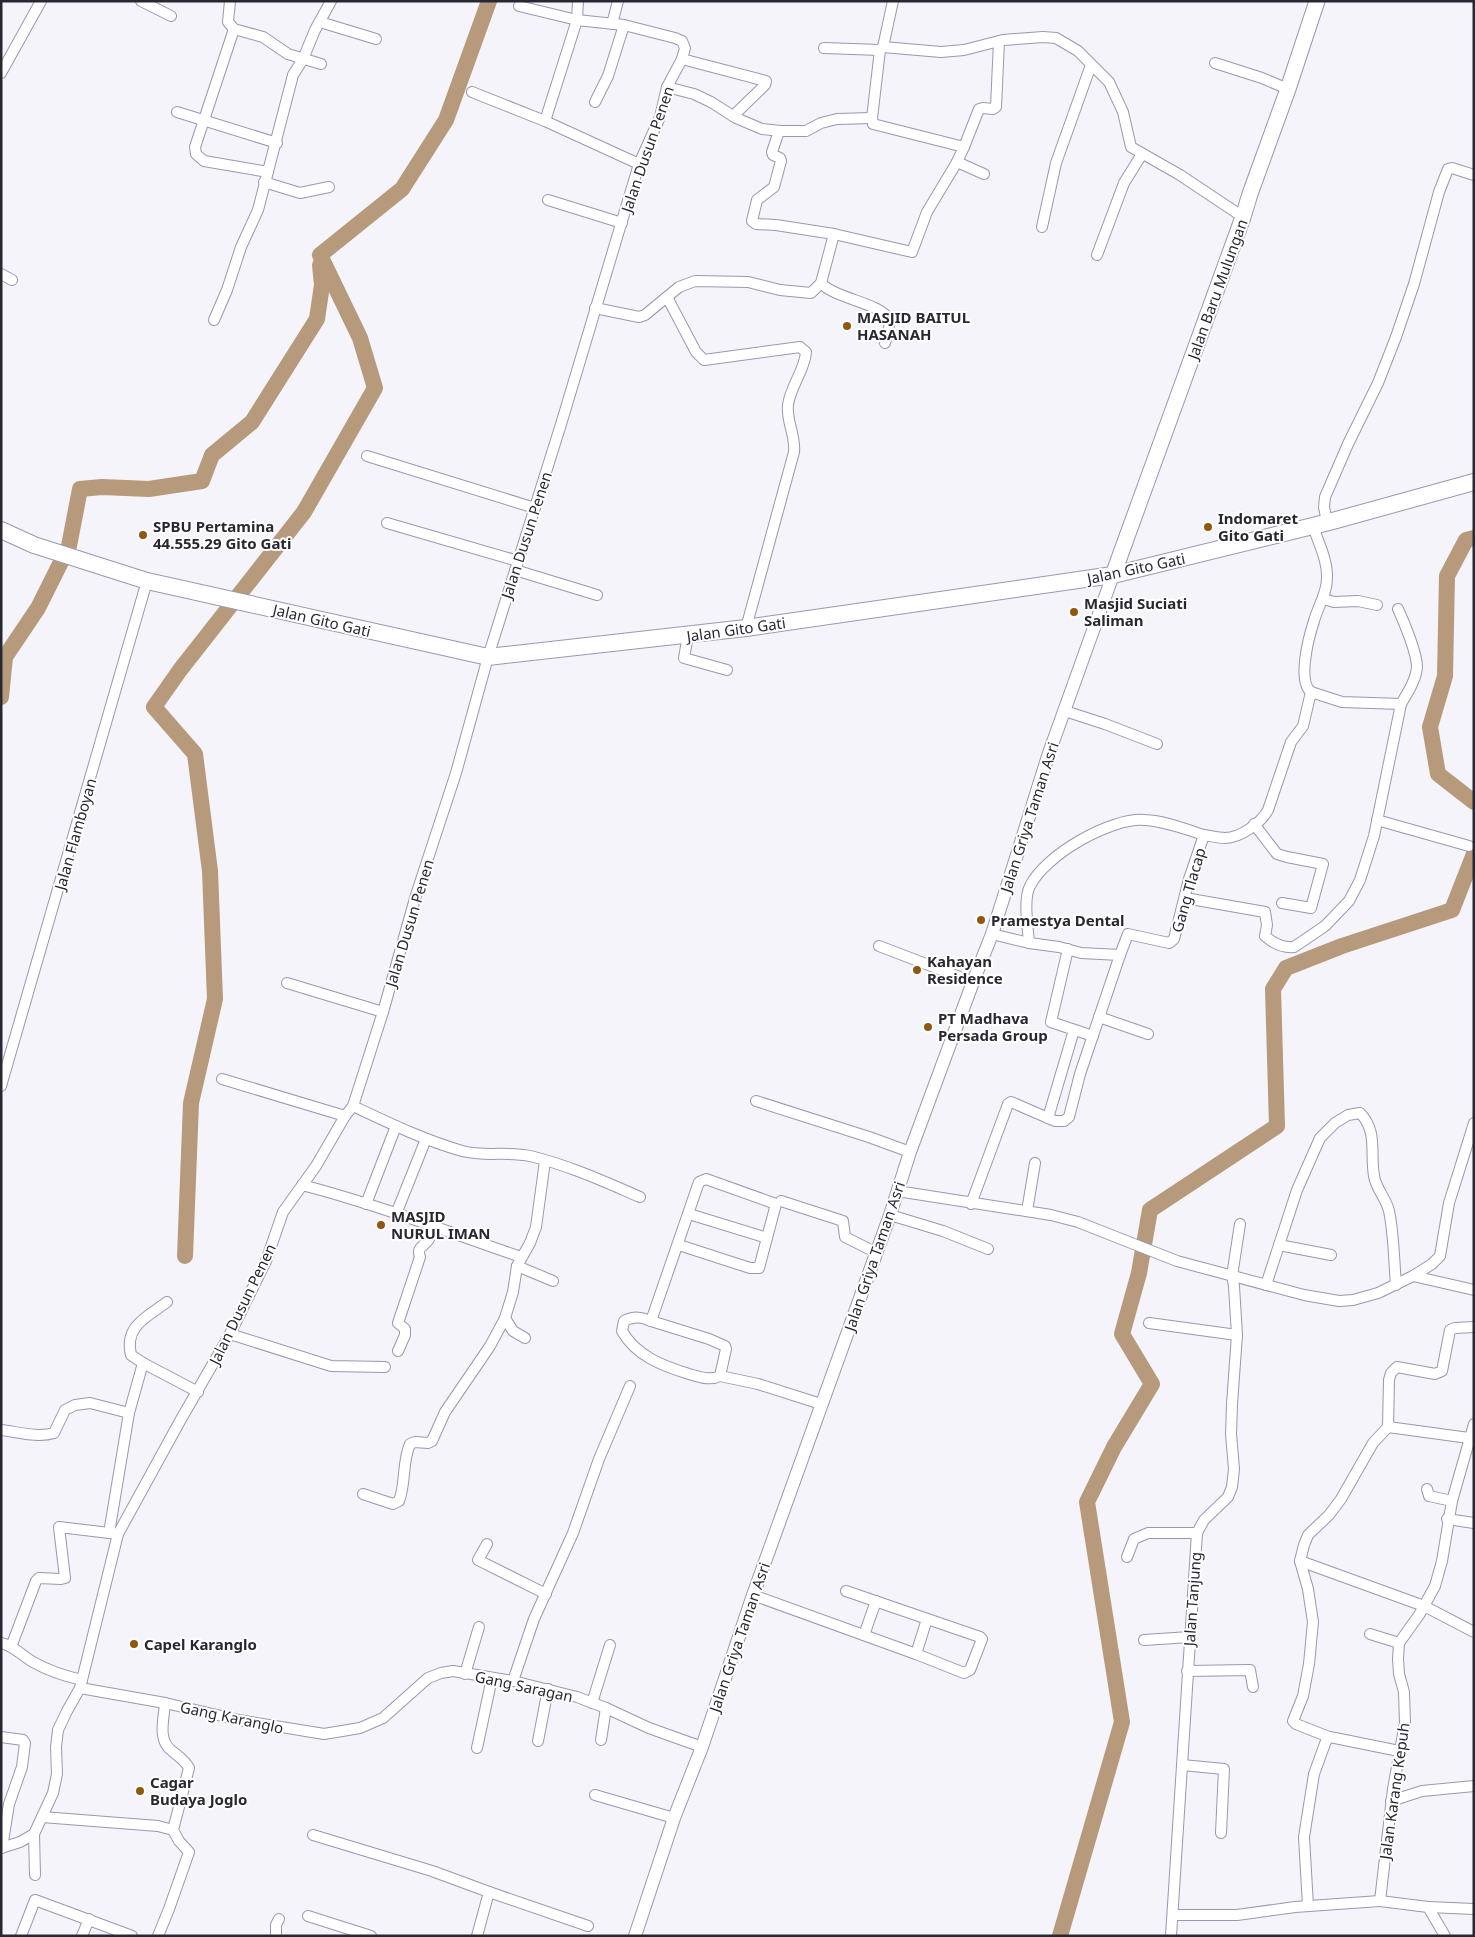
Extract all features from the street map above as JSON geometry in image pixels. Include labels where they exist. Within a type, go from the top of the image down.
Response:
[{"type":"main road","name":"Jalan Baru Mulungan","points":[[1113,575],[1243,217],[1318,1]]},
{"type":"main road","name":"Jalan Gito Gati","points":[[1,530],[34,545],[147,581],[488,657],[746,628],[1113,575],[1320,524],[1474,482]]},
{"type":"street","points":[[1,73],[41,1]]},
{"type":"street","points":[[141,1],[172,16]]},
{"type":"street","points":[[230,1],[228,22],[234,29],[252,32],[288,54],[321,64]]},
{"type":"street","points":[[214,320],[227,290],[241,247],[258,210],[264,182],[277,143],[293,75],[303,59],[331,1]]},
{"type":"street","points":[[545,121],[577,20],[578,1]]},
{"type":"street","points":[[612,24],[618,1]]},
{"type":"street","points":[[893,1],[882,48],[872,118],[873,124],[964,147]]},
{"type":"street","points":[[519,6],[577,20],[624,26],[674,38],[682,41],[685,48],[682,60],[766,81],[765,85],[738,119]]},
{"type":"street","points":[[320,22],[376,39]]},
{"type":"street","points":[[594,102],[608,76],[624,26]]},
{"type":"street","points":[[234,29],[195,148],[199,158],[204,161],[268,172]]},
{"type":"street","points":[[824,48],[882,48],[941,52],[964,50],[999,41],[1044,37],[1056,38],[1078,51],[1109,82],[1123,112],[1131,147],[1180,175],[1243,217]]},
{"type":"street","points":[[779,131],[772,152],[781,161],[775,184],[757,200],[752,221],[756,224],[834,234],[912,252],[927,212],[957,162],[980,109],[993,109],[996,107],[999,41]]},
{"type":"street","name":"Jalan Dusun Penen","points":[[34,1834],[53,1793],[57,1774],[56,1747],[58,1730],[81,1684],[114,1534],[230,1334],[266,1261],[283,1212],[316,1166],[345,1116],[353,1106],[383,1012],[416,895],[456,773],[488,657],[640,164],[660,117],[667,87],[682,60]]},
{"type":"street","points":[[1215,63],[1262,78],[1288,89]]},
{"type":"street","points":[[1042,227],[1056,164],[1091,64]]},
{"type":"street","points":[[667,87],[694,94],[738,119],[762,128],[779,131],[806,130],[821,123],[837,119],[872,118]]},
{"type":"street","points":[[472,92],[545,121],[640,164]]},
{"type":"street","points":[[177,112],[277,143]]},
{"type":"street","points":[[1097,255],[1124,183],[1142,154]]},
{"type":"street","points":[[957,162],[984,174]]},
{"type":"street","name":"Gang Tlacap","points":[[1120,955],[1128,934],[1169,943],[1174,939],[1189,879],[1204,835],[1226,838],[1243,833],[1263,819],[1268,810],[1291,742],[1303,726],[1311,692],[1307,689],[1305,683],[1305,661],[1314,621],[1324,599],[1328,575],[1320,524],[1325,497],[1378,383],[1396,337],[1414,284],[1446,173],[1448,169],[1452,168],[1474,175]]},
{"type":"street","points":[[264,182],[300,193],[329,187]]},
{"type":"street","points":[[548,200],[622,223]]},
{"type":"street","points":[[595,308],[639,317],[650,312],[683,285],[704,281],[748,282],[780,290],[808,294],[815,291],[821,283],[834,234]]},
{"type":"street","points":[[1,274],[12,280]]},
{"type":"street","points":[[821,283],[830,292],[867,305],[887,318],[889,323],[885,343]]},
{"type":"street","points":[[667,297],[696,352],[704,360],[800,347],[806,352],[788,403],[788,413],[795,444],[794,452],[746,628]]},
{"type":"street","points":[[367,456],[535,508]]},
{"type":"street","points":[[387,523],[597,595]]},
{"type":"street","name":"Jalan Griya Taman Asri","points":[[635,1936],[674,1818],[702,1747],[753,1595],[875,1252],[890,1215],[910,1152],[972,982],[992,934],[1046,762],[1113,575]]},
{"type":"street","name":"Jalan Flamboyan","points":[[1,1086],[147,581]]},
{"type":"street","points":[[1324,599],[1334,602],[1358,601],[1377,605]]},
{"type":"street","points":[[1185,898],[1265,912],[1267,925],[1264,936],[1280,945],[1294,947],[1325,926],[1349,900],[1360,880],[1377,820],[1401,704],[1411,687],[1417,665],[1404,622],[1398,609]]},
{"type":"street","points":[[688,635],[684,658],[727,670]]},
{"type":"street","points":[[1311,692],[1342,702],[1401,704]]},
{"type":"street","points":[[1065,711],[1106,724],[1157,744]]},
{"type":"street","points":[[1029,943],[1027,910],[1029,887],[1046,867],[1089,834],[1132,820],[1146,820],[1204,835]]},
{"type":"street","points":[[1377,820],[1469,846]]},
{"type":"street","points":[[1254,824],[1277,854],[1287,858],[1323,864],[1311,908],[1282,902]]},
{"type":"street","points":[[971,1204],[1008,1104],[1011,1102],[1055,1121],[1064,1121],[1069,1117],[1080,1074],[1120,955],[1081,953],[992,934]]},
{"type":"street","points":[[879,946],[972,982]]},
{"type":"street","points":[[1068,949],[1051,1020],[1052,1023],[1093,1036]]},
{"type":"street","points":[[288,983],[383,1012]]},
{"type":"street","points":[[1099,1017],[1148,1034]]},
{"type":"street","points":[[1048,1118],[1074,1030]]},
{"type":"street","points":[[222,1079],[345,1116]]},
{"type":"street","points":[[756,1101],[910,1152]]},
{"type":"street","points":[[353,1106],[426,1139],[475,1154],[512,1154],[544,1161],[597,1179],[640,1197]]},
{"type":"street","points":[[1266,1285],[1297,1190],[1320,1138],[1335,1122],[1348,1115],[1360,1113],[1366,1119],[1373,1139],[1374,1175],[1377,1188],[1389,1209],[1396,1285]]},
{"type":"street","points":[[897,1191],[971,1204],[1027,1211],[1078,1222],[1177,1261],[1304,1295],[1339,1301],[1354,1300],[1396,1285],[1432,1264],[1440,1256],[1449,1203],[1474,1123]]},
{"type":"street","points":[[366,1204],[396,1126]]},
{"type":"street","points":[[396,1214],[426,1139]]},
{"type":"street","points":[[363,1494],[393,1504],[399,1501],[410,1444],[432,1441],[445,1412],[490,1346],[505,1318],[519,1262],[530,1243],[536,1227],[544,1161]]},
{"type":"street","points":[[1027,1211],[1035,1163]]},
{"type":"street","points":[[651,1321],[679,1245],[698,1185],[702,1180],[706,1179],[776,1204],[759,1268],[754,1269],[679,1245]]},
{"type":"street","points":[[302,1185],[434,1227],[519,1262],[553,1281]]},
{"type":"street","points":[[781,1201],[843,1221],[844,1237],[875,1252]]},
{"type":"street","points":[[689,1214],[767,1238]]},
{"type":"street","points":[[890,1215],[943,1231],[988,1249]]},
{"type":"street","name":"Jalan Tanjung","points":[[1172,1936],[1196,1533],[1204,1520],[1228,1497],[1232,1487],[1234,1470],[1231,1434],[1237,1335],[1232,1276],[1240,1224]]},
{"type":"street","points":[[398,1351],[405,1335],[405,1329],[398,1323],[420,1257],[418,1253],[420,1248],[428,1242],[434,1227]]},
{"type":"street","points":[[1279,1245],[1331,1255]]},
{"type":"street","points":[[1413,1276],[1473,1288]]},
{"type":"street","points":[[167,1302],[136,1326],[129,1341],[131,1355],[198,1392]]},
{"type":"street","points":[[720,1376],[725,1346],[643,1318],[632,1317],[624,1321],[622,1331],[627,1340],[641,1353],[666,1367],[702,1377],[713,1379],[720,1376],[758,1384],[821,1404]]},
{"type":"street","points":[[505,1318],[513,1331],[525,1338]]},
{"type":"street","points":[[1149,1323],[1237,1335]]},
{"type":"street","points":[[1388,1427],[1388,1380],[1391,1373],[1397,1367],[1435,1374],[1442,1371],[1450,1330],[1474,1327]]},
{"type":"street","points":[[230,1334],[331,1366],[385,1367]]},
{"type":"street","points":[[6,1645],[36,1581],[39,1578],[66,1578],[58,1532],[62,1527],[114,1534],[129,1413],[143,1363]]},
{"type":"street","points":[[514,1681],[534,1619],[573,1533],[599,1458],[630,1386]]},
{"type":"street","points":[[1,1430],[51,1434],[54,1433],[65,1410],[90,1403],[129,1413]]},
{"type":"street","points":[[1370,1634],[1399,1643],[1435,1586],[1443,1553],[1447,1519],[1472,1432],[1388,1427],[1373,1443],[1341,1499],[1329,1515],[1308,1536],[1300,1561],[1308,1589],[1313,1622],[1309,1664],[1303,1696],[1293,1720],[1296,1724],[1329,1737],[1399,1750]]},
{"type":"street","points":[[1427,1489],[1430,1496],[1452,1501]]},
{"type":"street","points":[[1447,1519],[1474,1523]]},
{"type":"street","points":[[1127,1557],[1134,1539],[1148,1533],[1196,1533]]},
{"type":"street","points":[[487,1544],[478,1560],[546,1594]]},
{"type":"street","points":[[1300,1561],[1424,1606],[1474,1632]]},
{"type":"street","points":[[753,1595],[964,1673],[970,1670],[980,1646],[982,1639],[980,1637],[846,1591]]},
{"type":"street","points":[[864,1635],[876,1601]]},
{"type":"street","points":[[916,1654],[927,1619]]},
{"type":"street","points":[[465,1674],[479,1627]]},
{"type":"street","points":[[1144,1640],[1190,1637]]},
{"type":"street","name":"Jalan Karang Kepuh","points":[[1380,1901],[1391,1801],[1404,1723],[1404,1692],[1399,1674],[1399,1643]]},
{"type":"street","name":"Gang Karanglo","points":[[6,1645],[58,1675],[81,1684],[239,1720],[324,1734],[360,1728],[383,1718]]},
{"type":"street","points":[[592,1703],[610,1645]]},
{"type":"street","points":[[1187,1671],[1250,1670],[1253,1687]]},
{"type":"street","name":"Gang Saragan","points":[[383,1718],[428,1678],[453,1671],[514,1681],[548,1689],[606,1708],[649,1728],[702,1747]]},
{"type":"street","points":[[477,1748],[492,1678]]},
{"type":"street","points":[[538,1741],[548,1689]]},
{"type":"street","points":[[158,1936],[189,1852],[178,1841],[173,1830],[188,1768],[183,1760],[170,1750],[162,1739],[165,1703]]},
{"type":"street","points":[[601,1740],[606,1708]]},
{"type":"street","points":[[1,1737],[23,1740],[25,1742],[22,1767],[9,1804],[4,1848],[34,1834],[35,1875]]},
{"type":"street","points":[[1308,1906],[1304,1837],[1314,1774],[1329,1737]]},
{"type":"street","points":[[1182,1765],[1224,1769],[1221,1833]]},
{"type":"street","points":[[1391,1801],[1422,1791],[1474,1786]]},
{"type":"street","points":[[595,1795],[674,1818]]},
{"type":"street","points":[[42,1817],[158,1826],[173,1830]]},
{"type":"street","points":[[313,1835],[432,1871],[588,1926]]},
{"type":"street","points":[[476,1936],[489,1892]]},
{"type":"street","points":[[21,1936],[34,1900],[132,1936]]},
{"type":"street","points":[[1173,1915],[1237,1916],[1308,1906],[1380,1901],[1428,1907],[1474,1909]]},
{"type":"street","points":[[1428,1907],[1445,1936]]},
{"type":"street","points":[[308,1916],[371,1936]]},
{"type":"street","points":[[82,1936],[89,1919]]},
{"type":"street","points":[[276,1936],[276,1925],[279,1919]]},
{"type":"waterway","points":[[185,1256],[191,1103],[215,999],[210,871],[195,754],[154,707],[180,670],[304,512],[375,388],[360,338],[320,255],[402,189],[446,120],[489,1]]},
{"type":"waterway","points":[[1,697],[5,657],[38,608],[69,546],[80,489],[102,487],[149,489],[202,481],[212,455],[252,422],[317,319],[322,285],[320,265]]},
{"type":"waterway","points":[[1474,538],[1466,540],[1447,576],[1445,676],[1430,727],[1438,774],[1474,802]]},
{"type":"waterway","points":[[1060,1936],[1122,1722],[1087,1502],[1114,1447],[1152,1384],[1122,1334],[1139,1273],[1150,1210],[1277,1126],[1273,989],[1286,968],[1342,946],[1452,910],[1474,854]]},
{"type":"place","name":"MASJID BAITUL HASANAH","points":[[847,326]]},
{"type":"place","name":"Indomaret Gito Gati","points":[[1208,527]]},
{"type":"place","name":"SPBU Pertamina 44.555.29 Gito Gati","points":[[143,535]]},
{"type":"place","name":"Masjid Suciati Saliman","points":[[1074,612]]},
{"type":"place","name":"Pramestya Dental","points":[[981,920]]},
{"type":"place","name":"Kahayan Residence","points":[[917,970]]},
{"type":"place","name":"PT Madhava Persada Group","points":[[928,1027]]},
{"type":"place","name":"MASJID NURUL IMAN","points":[[381,1225]]},
{"type":"place","name":"Capel Karanglo","points":[[134,1644]]},
{"type":"place","name":"Cagar Budaya Joglo","points":[[140,1791]]}]
